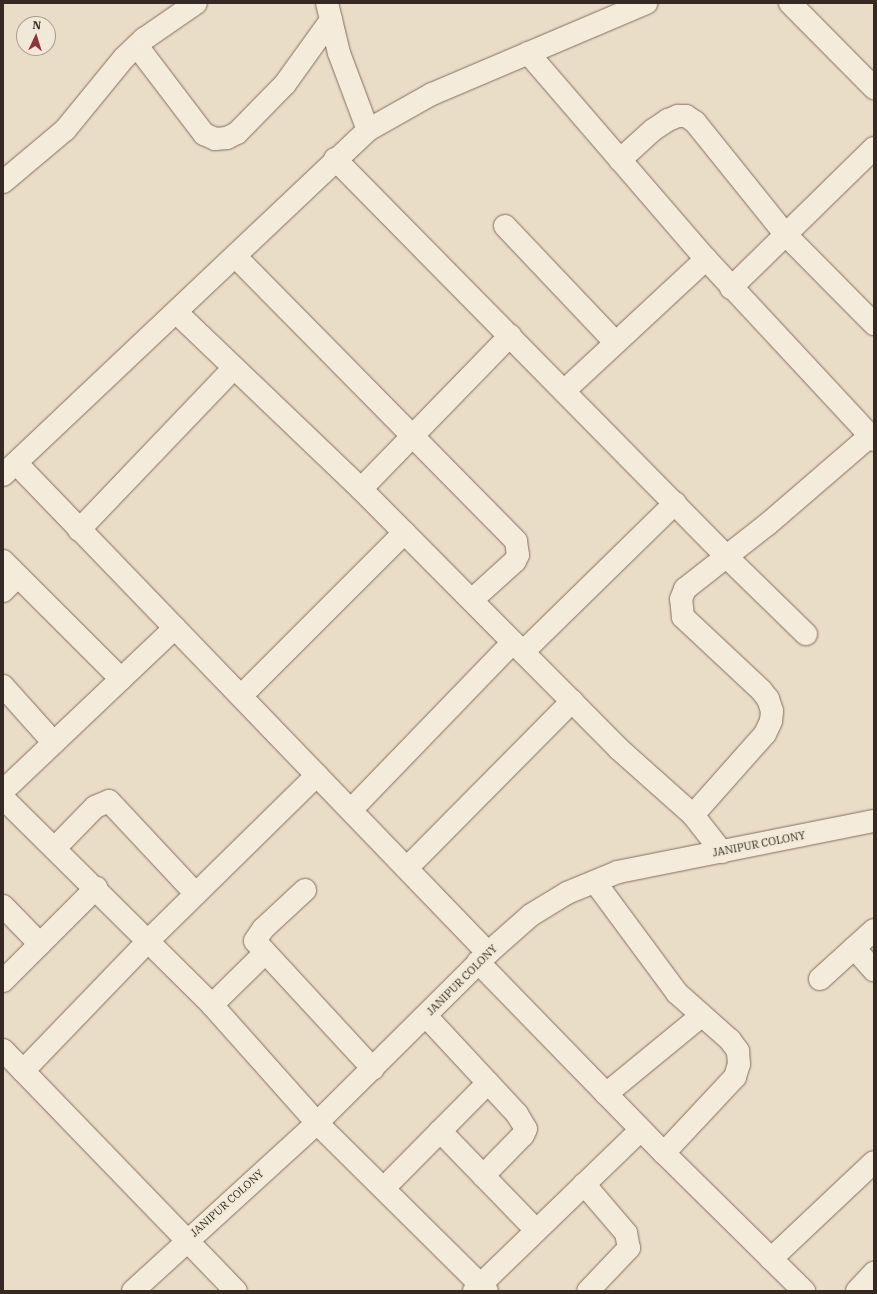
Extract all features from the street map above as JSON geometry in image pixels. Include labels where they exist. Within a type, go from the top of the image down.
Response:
[{"type":"street","points":[[3,182],[65,130],[137,46],[196,3]]},
{"type":"street","points":[[646,3],[610,10],[528,53],[432,94],[368,130],[335,159],[177,313],[9,469],[80,530],[175,628],[407,868],[483,957],[606,1094],[804,1291]]},
{"type":"street","points":[[790,3],[874,88]]},
{"type":"street","points":[[137,46],[204,134],[215,138],[226,138],[237,133],[285,84],[329,12]]},
{"type":"street","points":[[329,12],[340,53],[368,130]]},
{"type":"street","points":[[528,53],[731,288],[872,438],[728,558],[685,589],[680,610],[693,629],[761,690],[768,700],[771,721],[765,734],[744,760],[693,815]]},
{"type":"street","points":[[620,160],[663,123],[678,116],[686,116],[694,122],[785,234],[874,324]]},
{"type":"street","points":[[731,288],[874,148]]},
{"type":"street","points":[[335,159],[728,558],[806,634]]},
{"type":"street","points":[[505,226],[615,342]]},
{"type":"street","points":[[236,256],[516,542],[518,554],[515,560],[472,600]]},
{"type":"street","points":[[564,391],[706,259]]},
{"type":"street","points":[[177,313],[360,489],[619,749],[693,815],[722,852]]},
{"type":"street","points":[[360,489],[510,336]]},
{"type":"street","points":[[80,530],[234,368]]},
{"type":"street","points":[[351,810],[518,647],[674,503]]},
{"type":"street","points":[[240,696],[404,533]]},
{"type":"street","points":[[8,576],[121,679]]},
{"type":"street","points":[[3,791],[175,628]]},
{"type":"street","points":[[3,686],[54,743]]},
{"type":"street","points":[[407,868],[572,701]]},
{"type":"street","points":[[23,1071],[147,942],[317,775]]},
{"type":"street","points":[[3,798],[96,888],[147,942],[212,1005],[317,1123],[384,1188],[481,1289],[536,1230],[641,1130]]},
{"type":"street","points":[[55,848],[95,807],[109,801],[196,894]]},
{"type":"street","name":"JANIPUR COLONY","points":[[133,1291],[187,1240],[317,1123],[373,1070],[483,957],[531,915],[567,893],[618,872],[874,821]]},
{"type":"street","points":[[595,882],[665,978],[701,1016],[730,1040],[738,1051],[739,1064],[735,1077],[723,1093],[664,1153]]},
{"type":"street","points":[[3,981],[96,888]]},
{"type":"street","points":[[305,890],[257,936],[255,941],[373,1070]]},
{"type":"street","points":[[3,906],[40,944]]},
{"type":"street","points":[[820,979],[874,930]]},
{"type":"street","points":[[854,948],[874,970]]},
{"type":"street","points":[[212,1005],[265,953]]},
{"type":"street","points":[[426,1016],[517,1114],[526,1129],[523,1135],[483,1176]]},
{"type":"street","points":[[606,1094],[701,1016]]},
{"type":"street","points":[[3,1050],[236,1291]]},
{"type":"street","points":[[384,1188],[488,1083]]},
{"type":"street","points":[[440,1132],[536,1230]]},
{"type":"street","points":[[772,1259],[874,1162]]},
{"type":"street","points":[[584,1184],[626,1233],[629,1248],[589,1291]]},
{"type":"street","points":[[856,1291],[874,1273]]}]
